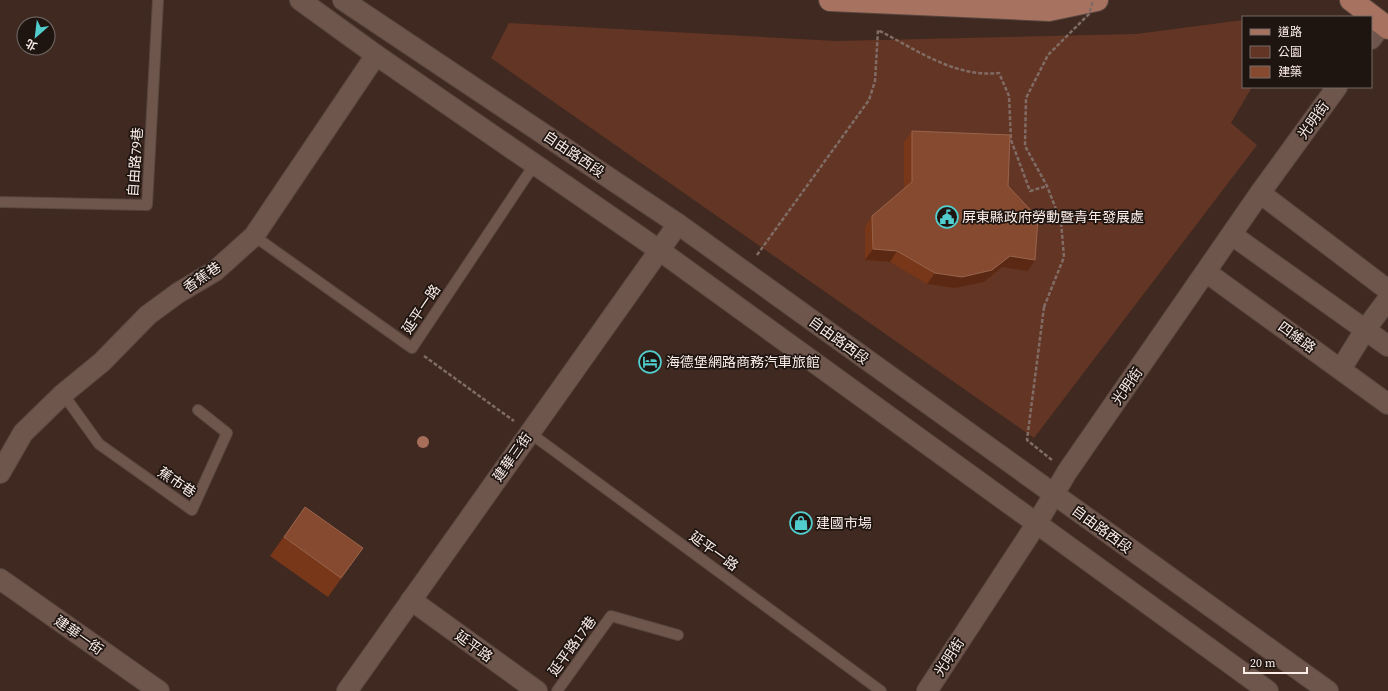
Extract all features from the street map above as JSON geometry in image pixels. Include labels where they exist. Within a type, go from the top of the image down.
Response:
[{"type":"main road","points":[[830,0],[1049,10],[1097,0]]},
{"type":"main road","points":[[1352,0],[1366,16]]},
{"type":"main road","points":[[1372,22],[1380,31]]},
{"type":"street","points":[[300,0],[376,55],[658,250],[1268,691]]},
{"type":"street","name":"自由路西段","points":[[343,0],[678,224],[1328,691]]},
{"type":"street","name":"香蕉巷","points":[[0,473],[23,433],[63,394],[102,362],[148,315],[178,293],[215,271],[254,236],[376,55]]},
{"type":"street","name":"光明街","points":[[927,691],[1037,523],[1067,472],[1260,193],[1335,88]]},
{"type":"street","points":[[1260,193],[1388,290]]},
{"type":"street","name":"建華三街","points":[[347,691],[658,250],[678,224]]},
{"type":"street","points":[[1232,234],[1388,346]]},
{"type":"street","name":"四維路","points":[[1206,272],[1388,404]]},
{"type":"street","points":[[1341,369],[1365,330],[1388,299]]},
{"type":"street","name":"建華一街","points":[[0,579],[159,691]]},
{"type":"street","name":"延平路","points":[[411,600],[537,691]]},
{"type":"lane","name":"自由路79巷","points":[[0,202],[147,205],[158,0]]},
{"type":"lane","name":"延平一路","points":[[254,236],[412,348],[534,165]]},
{"type":"lane","name":"蕉市巷","points":[[63,394],[99,444],[192,510],[227,433],[198,410]]},
{"type":"lane","name":"延平一路","points":[[530,433],[881,691]]},
{"type":"lane","name":"延平路17巷","points":[[557,691],[611,616],[678,635]]},
{"type":"path","points":[[1067,472],[1027,440],[1044,307],[1064,257],[1061,222],[1047,186],[1025,146],[1026,98],[1048,55],[1088,14],[1093,0]]},
{"type":"path","points":[[745,272],[869,100],[875,81],[878,62],[878,30],[954,69],[986,74],[999,73],[1009,96],[1011,140],[1030,191],[1047,186]]},
{"type":"path","points":[[412,348],[530,433]]},
{"type":"green space","points":[[1242,20],[1242,88],[1251,88],[1231,123],[1257,145],[1034,438],[491,58],[509,23],[836,41],[1136,34]]},
{"type":"building","name":"屏東縣政府勞動暨青年發展處","points":[[912,131],[1010,135],[1008,186],[1038,218],[1035,260],[1010,256],[992,270],[962,277],[935,273],[897,251],[873,249],[872,216],[912,182]]},
{"type":"building","points":[[305,507],[363,548],[341,578],[284,537]]},
{"type":"place","name":"屏東縣政府勞動暨青年發展處","points":[[947,217]]},
{"type":"place","name":"海德堡網路商務汽車旅館","points":[[650,362]]},
{"type":"place","name":"建國市場","points":[[801,523]]}]
